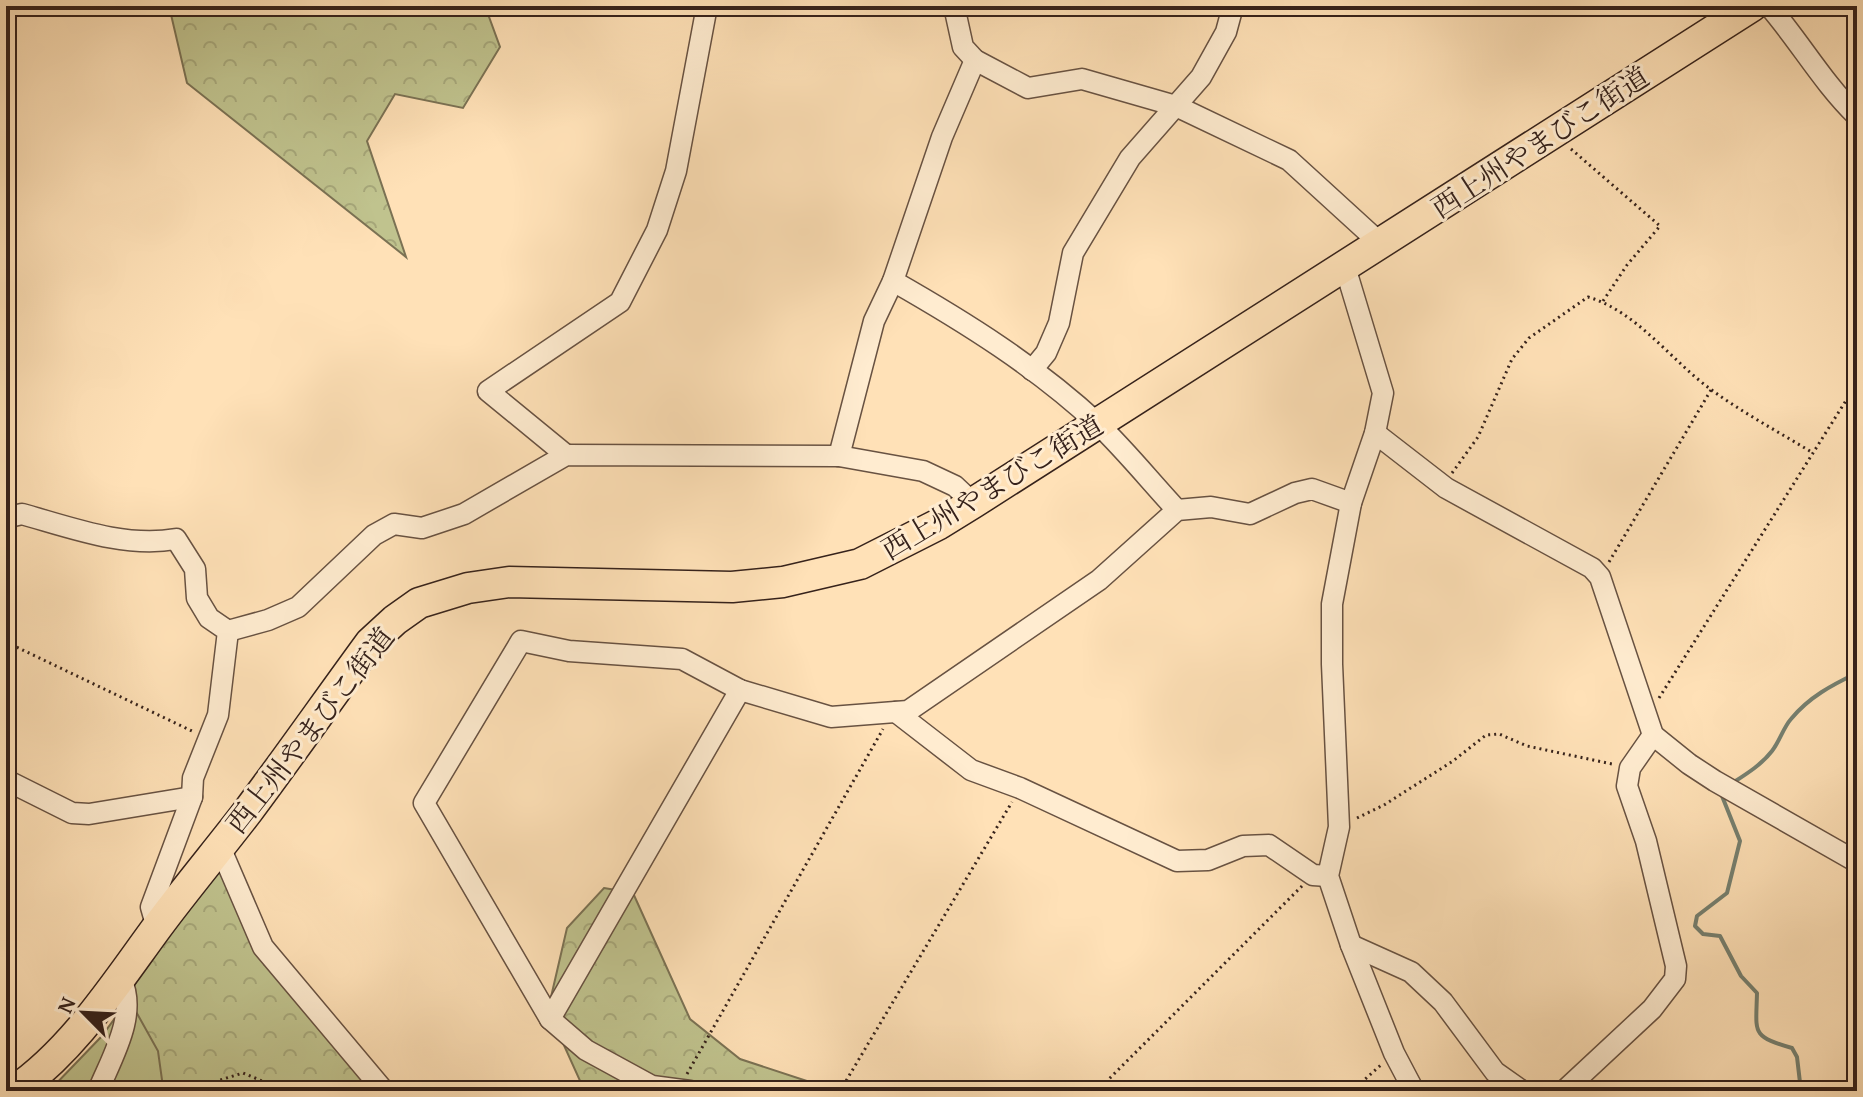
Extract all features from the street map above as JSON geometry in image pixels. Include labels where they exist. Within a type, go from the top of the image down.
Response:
[{"type":"highway","name":"西上州やまびこ街道","points":[[16,1081],[79,1030],[121,979],[370,643],[419,603],[468,588],[509,582],[732,587],[783,582],[860,564],[973,503],[1752,6]]},
{"type":"street","points":[[566,455],[488,391],[620,302],[657,230],[676,171],[707,6]]},
{"type":"street","points":[[954,6],[963,47],[975,60],[1028,88],[1082,79],[1176,106],[1289,160],[1381,244]]},
{"type":"street","points":[[1032,370],[1046,353],[1059,323],[1073,253],[1130,158],[1201,77],[1226,32],[1233,6]]},
{"type":"street","points":[[1769,6],[1793,34],[1833,92],[1857,116]]},
{"type":"street","points":[[839,456],[874,321],[893,281],[942,137],[975,60]]},
{"type":"street","points":[[1320,876],[1339,827],[1332,604],[1351,503],[1375,433],[1383,393],[1345,267]]},
{"type":"street","points":[[893,281],[966,322],[1032,370],[1098,424],[1177,510]]},
{"type":"street","points":[[1375,433],[1443,485],[1592,568],[1600,577],[1651,726],[1689,764],[1857,862]]},
{"type":"street","points":[[6,524],[9,517],[22,514],[116,538],[155,543],[176,539],[195,569],[197,598],[209,618],[228,631],[268,620],[298,607],[374,535],[394,524],[422,528],[464,514],[566,455],[839,456],[923,471],[955,486],[973,503]]},
{"type":"street","points":[[684,1089],[652,1086],[586,1050],[550,1019],[424,803],[521,641],[569,651],[682,659],[740,690],[831,717],[908,711],[1099,580],[1177,510],[1211,507],[1250,514],[1295,493],[1312,489],[1351,503]]},
{"type":"street","points":[[157,928],[151,907],[192,797],[193,778],[218,715],[228,631]]},
{"type":"street","points":[[550,1019],[740,690]]},
{"type":"street","points":[[896,712],[971,770],[1020,788],[1177,861],[1208,860],[1243,846],[1269,845],[1320,876],[1394,1053],[1414,1091]]},
{"type":"street","points":[[1564,1091],[1652,1009],[1675,979],[1676,966],[1646,841],[1627,786],[1630,768],[1651,726]]},
{"type":"street","points":[[6,780],[72,813],[89,814],[192,797]]},
{"type":"street","points":[[220,847],[263,947],[384,1091]]},
{"type":"street","points":[[1351,945],[1411,972],[1443,1002],[1495,1072],[1522,1091]]},
{"type":"street","points":[[98,1091],[124,1027],[128,993],[121,979]]},
{"type":"path","points":[[1555,133],[1660,226],[1627,265],[1603,301]]},
{"type":"path","points":[[1443,485],[1478,437],[1512,359],[1529,338],[1588,297],[1603,301],[1661,344],[1673,360],[1711,390],[1813,453]]},
{"type":"path","points":[[1651,726],[1857,383]]},
{"type":"path","points":[[1600,577],[1711,390]]},
{"type":"path","points":[[6,642],[209,739]]},
{"type":"path","points":[[684,1089],[875,739],[896,712]]},
{"type":"path","points":[[1339,827],[1384,805],[1453,761],[1486,735],[1499,734],[1527,746],[1630,768]]},
{"type":"path","points":[[840,1091],[1020,788]]},
{"type":"path","points":[[1097,1091],[1320,876]]},
{"type":"path","points":[[1352,1091],[1394,1053]]},
{"type":"path","points":[[216,1091],[220,1080],[243,1073],[286,1091]]},
{"type":"green space","points":[[169,6],[485,6],[500,47],[463,108],[395,94],[367,141],[406,257],[187,83]]},
{"type":"green space","points":[[216,863],[256,954],[372,1091],[110,1091],[132,976]]},
{"type":"green space","points":[[604,888],[633,893],[690,1019],[740,1059],[829,1091],[588,1091],[581,1083],[548,1010],[567,928]]},
{"type":"green space","points":[[134,1008],[158,1051],[162,1091],[104,1091]]},
{"type":"green space","points":[[121,1010],[93,1091],[49,1091],[101,1037]]},
{"type":"waterway","points":[[1734,782],[1768,756],[1788,723],[1805,704],[1857,673]]},
{"type":"waterway","points":[[1720,791],[1740,841],[1727,893],[1697,916],[1695,926],[1703,934],[1720,936],[1741,976],[1757,993],[1759,1031],[1769,1040],[1792,1048],[1797,1057],[1801,1091]]}]
